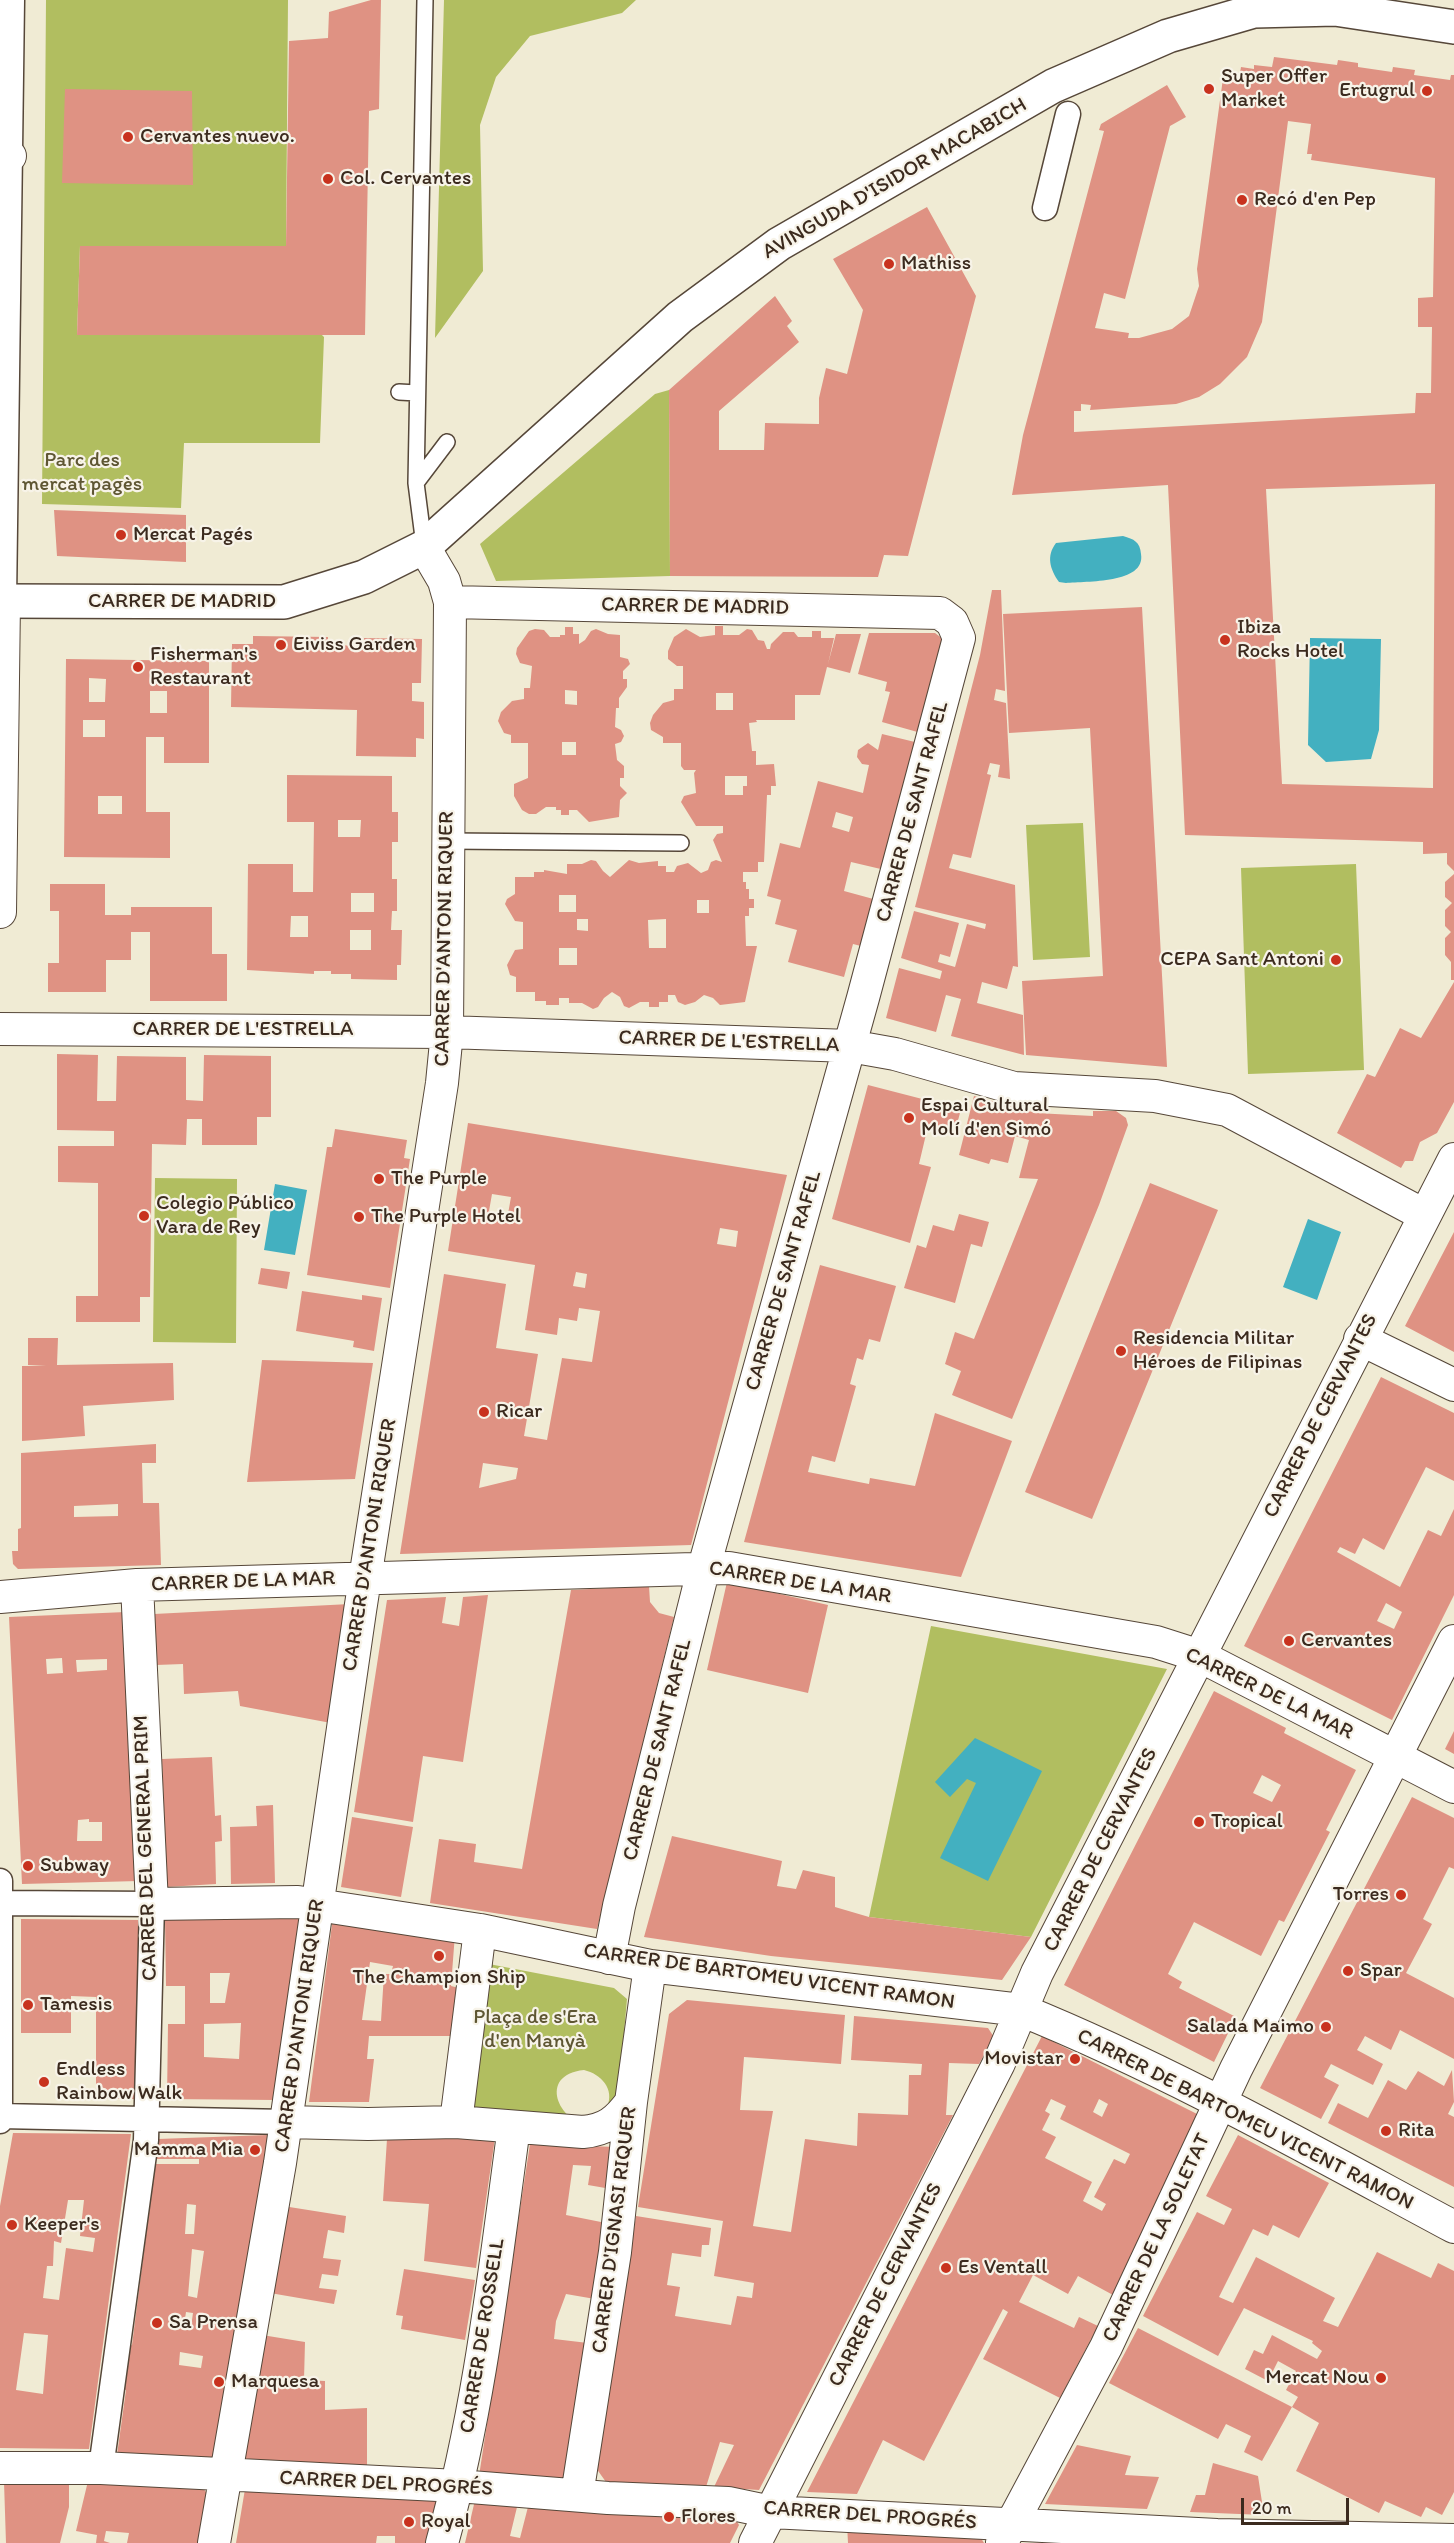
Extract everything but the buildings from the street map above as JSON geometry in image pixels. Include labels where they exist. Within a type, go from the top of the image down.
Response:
[{"type":"street","points":[[0,912],[5,156],[12,0]]},
{"type":"street","name":"AVINGUDA D'ISIDOR MACABICH","points":[[424,547],[680,317],[779,244],[1053,86],[1168,36],[1254,11],[1335,9],[1454,27]]},
{"type":"street","points":[[1045,208],[1068,114]]},
{"type":"street","name":"CARRER DE MADRID","points":[[2,601],[284,602],[364,577],[424,547]]},
{"type":"street","name":"CARRER D'ANTONI RIQUER","points":[[214,2543],[286,2122],[365,1577],[442,1083],[447,1032],[450,602],[444,581],[424,547]]},
{"type":"street","name":"CARRER DE MADRID","points":[[450,602],[940,613]]},
{"type":"street","name":"CARRER DE SANT RAFEL","points":[[609,1958],[619,1906],[704,1567],[850,1046],[959,638],[952,622],[940,613]]},
{"type":"street","name":"CARRER DE L'ESTRELLA","points":[[0,1029],[447,1032],[850,1046],[895,1054],[1014,1088],[1155,1096],[1227,1110],[1424,1215]]},
{"type":"street","name":"CARRER DE CERVANTES","points":[[755,2543],[999,2063],[1037,1973],[1454,1159]]},
{"type":"street","points":[[1360,1339],[1454,1385]]},
{"type":"street","name":"CARRER DE LA MAR","points":[[0,1597],[137,1585],[729,1568],[1156,1642],[1200,1656],[1454,1787]]},
{"type":"street","name":"CARRER DEL GENERAL PRIM","points":[[101,2468],[148,2118],[152,1904],[137,1585]]},
{"type":"street","name":"CARRER DE LA SOLETAT","points":[[1007,2534],[1106,2347],[1220,2102],[1454,1641]]},
{"type":"street","points":[[0,1895],[0,2118],[148,2118],[368,2124],[456,2122],[583,2132],[600,2131],[618,2121],[631,2102]]},
{"type":"street","name":"CARRER DE BARTOMEU VICENT RAMON","points":[[0,1895],[152,1904],[298,1902],[317,1904],[480,1930],[650,1966],[1021,2010],[1064,2027],[1220,2102],[1454,2227]]},
{"type":"street","points":[[456,2122],[480,1930]]},
{"type":"street","name":"CARRER D'IGNASI RIQUER","points":[[577,2495],[615,2253],[631,2102],[650,1966]]},
{"type":"street","name":"CARRER DE ROSSELL","points":[[442,2543],[458,2486],[488,2313],[514,2127]]},
{"type":"street","name":"CARRER DEL PROGRÉS","points":[[0,2468],[101,2468],[458,2486],[728,2503],[771,2512],[1007,2534],[1217,2539],[1454,2540]]},
{"type":"lane","points":[[424,547],[416,483],[425,0]]},
{"type":"lane","points":[[399,392],[417,393]]},
{"type":"lane","points":[[416,483],[447,442]]},
{"type":"lane","points":[[448,841],[681,843]]},
{"type":"green space","name":"Parc des mercat pagès","points":[[46,0],[288,0],[286,246],[80,246],[77,335],[321,334],[324,337],[320,443],[184,443],[181,508],[42,504]]},
{"type":"green space","points":[[444,0],[636,0],[622,13],[530,36],[496,77],[480,125],[483,271],[435,338]]},
{"type":"green space","points":[[669,390],[670,576],[496,581],[480,544],[655,394]]},
{"type":"green space","points":[[1083,823],[1090,957],[1033,960],[1026,825]]},
{"type":"green space","points":[[1356,864],[1364,1070],[1248,1074],[1241,868]]},
{"type":"green space","points":[[155,1178],[237,1179],[236,1343],[153,1342]]},
{"type":"green space","points":[[931,1626],[1167,1669],[1031,1937],[869,1917]]},
{"type":"green space","name":"Plaça de s'Era d'en Manyà","points":[[489,1964],[614,1988],[627,1999],[618,2101],[604,2117],[595,2121],[583,2124],[466,2111]],"holes":[[[584,2070],[605,2083],[609,2100],[607,2107],[597,2120],[585,2123],[573,2119],[563,2110],[558,2098],[558,2086],[566,2076]]]},
{"type":"water","points":[[1123,536],[1136,542],[1140,550],[1140,564],[1134,571],[1113,579],[1059,582],[1050,562],[1056,543]]},
{"type":"water","points":[[1310,638],[1381,639],[1379,730],[1371,759],[1326,762],[1308,745]]},
{"type":"water","points":[[275,1184],[307,1190],[295,1255],[264,1250]]},
{"type":"water","points":[[1308,1219],[1341,1232],[1317,1300],[1283,1287]]},
{"type":"water","points":[[975,1738],[1042,1771],[988,1881],[940,1858],[976,1783],[967,1779],[950,1797],[935,1782]]},
{"type":"place","name":"Super Offer Market","points":[[1209,89]]},
{"type":"place","name":"Ertugrul","points":[[1427,91]]},
{"type":"place","name":"Cervantes nuevo.","points":[[128,137]]},
{"type":"place","name":"Col. Cervantes","points":[[328,179]]},
{"type":"place","name":"Recó d'en Pep","points":[[1242,200]]},
{"type":"place","name":"Mathiss","points":[[889,264]]},
{"type":"place","name":"Mercat Pagés","points":[[121,535]]},
{"type":"place","name":"Ibiza Rocks Hotel","points":[[1225,640]]},
{"type":"place","name":"Eiviss Garden","points":[[281,645]]},
{"type":"place","name":"Fisherman's Restaurant","points":[[138,667]]},
{"type":"place","name":"CEPA Sant Antoni","points":[[1336,960]]},
{"type":"place","name":"Espai Cultural Molí d'en Simó","points":[[909,1118]]},
{"type":"place","name":"The Purple","points":[[379,1179]]},
{"type":"place","name":"Colegio Público Vara de Rey","points":[[144,1216]]},
{"type":"place","name":"The Purple Hotel","points":[[359,1217]]},
{"type":"place","name":"Residencia Militar Héroes de Filipinas","points":[[1121,1351]]},
{"type":"place","name":"Ricar","points":[[484,1412]]},
{"type":"place","name":"Cervantes","points":[[1289,1641]]},
{"type":"place","name":"Tropical","points":[[1199,1822]]},
{"type":"place","name":"Subway","points":[[28,1866]]},
{"type":"place","name":"Torres","points":[[1401,1895]]},
{"type":"place","name":"The Champion Ship","points":[[439,1956]]},
{"type":"place","name":"Spar","points":[[1348,1971]]},
{"type":"place","name":"Tamesis","points":[[28,2005]]},
{"type":"place","name":"Salada Maimo","points":[[1326,2027]]},
{"type":"place","name":"Movistar","points":[[1075,2059]]},
{"type":"place","name":"Endless Rainbow Walk","points":[[44,2082]]},
{"type":"place","name":"Rita","points":[[1386,2131]]},
{"type":"place","name":"Mamma Mia","points":[[255,2150]]},
{"type":"place","name":"Keeper's","points":[[12,2225]]},
{"type":"place","name":"Es Ventall","points":[[946,2268]]},
{"type":"place","name":"Sa Prensa","points":[[157,2323]]},
{"type":"place","name":"Mercat Nou","points":[[1381,2378]]},
{"type":"place","name":"Marquesa","points":[[219,2382]]},
{"type":"place","name":"Flores","points":[[669,2517]]},
{"type":"place","name":"Royal","points":[[409,2522]]}]
